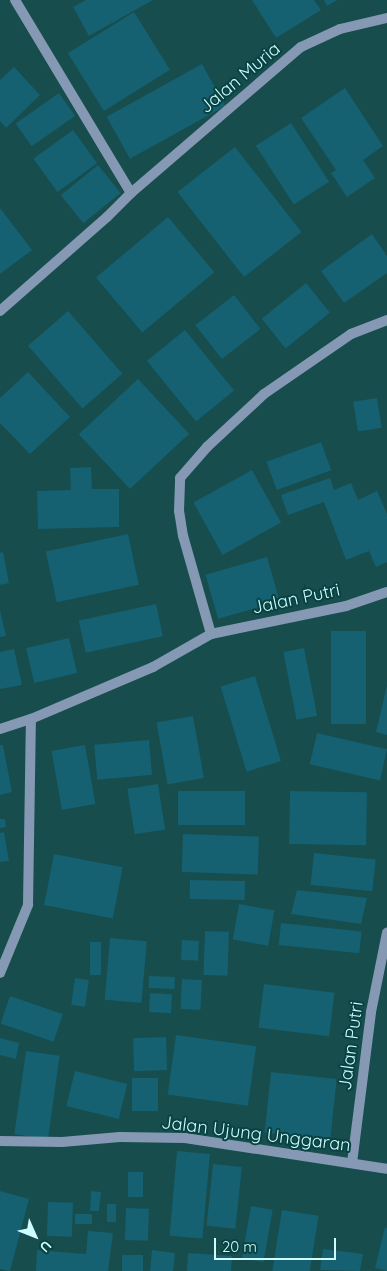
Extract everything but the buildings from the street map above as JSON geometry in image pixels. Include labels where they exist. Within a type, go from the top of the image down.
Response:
[{"type":"street","points":[[15,0],[131,193]]},
{"type":"street","name":"Jalan Muria","points":[[0,311],[107,217],[131,193],[302,47],[340,29],[387,18]]},
{"type":"street","points":[[211,634],[183,536],[179,511],[180,478],[207,448],[264,394],[351,334],[387,320]]},
{"type":"street","name":"Jalan Putri","points":[[0,729],[31,719],[153,667],[211,634],[346,606],[387,592]]},
{"type":"street","points":[[0,973],[28,904],[31,719]]},
{"type":"street","name":"Jalan Putri","points":[[352,1163],[371,1012],[383,965],[387,933]]},
{"type":"street","name":"Jalan Ujung Unggaran","points":[[0,1141],[62,1142],[120,1136],[186,1138],[387,1170]]}]
